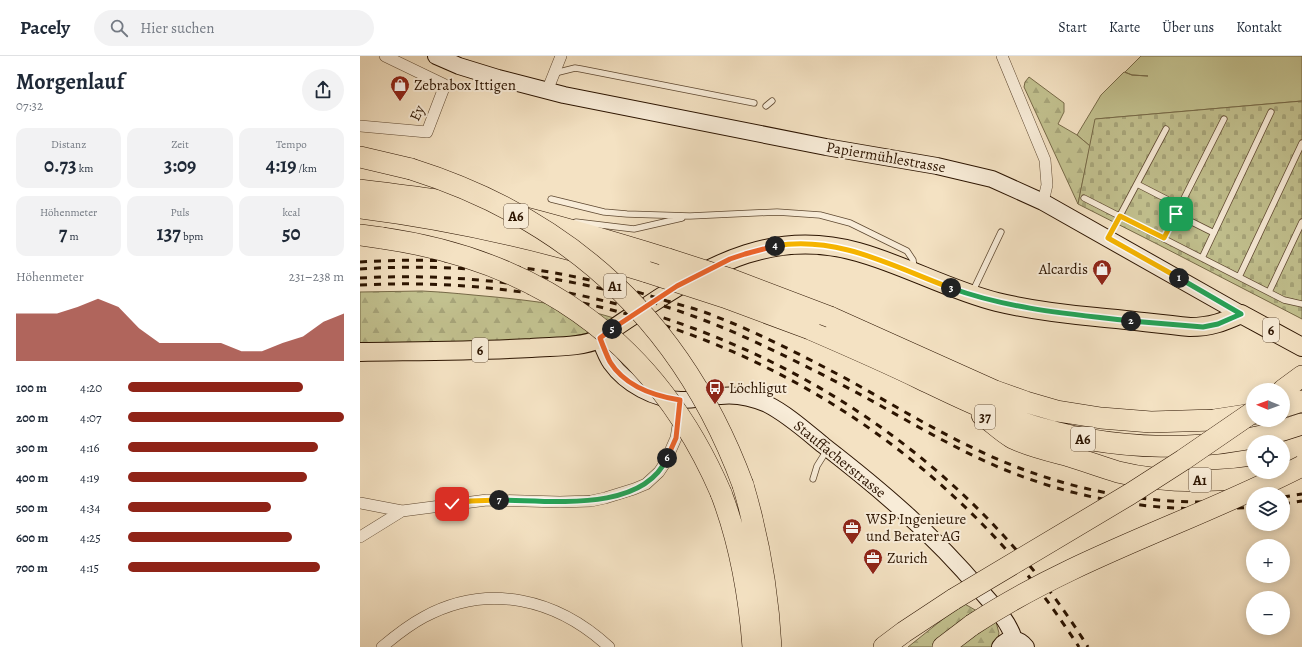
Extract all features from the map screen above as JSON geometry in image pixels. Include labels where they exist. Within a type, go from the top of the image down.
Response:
[{"type":"highway","name":"A1","points":[[360,157],[411,168],[464,187],[527,218],[581,256],[606,277],[650,322],[672,349],[709,407],[723,436],[743,485],[755,528],[762,561],[767,593],[771,647]]},
{"type":"highway","name":"A6","points":[[360,190],[442,201],[509,214],[600,238],[668,259],[743,283],[830,317],[995,391],[1057,411],[1101,418],[1151,422],[1214,420],[1246,414]]},
{"type":"highway","name":"A6","points":[[360,208],[439,221],[505,235],[570,250],[647,272],[724,297],[810,330],[988,410],[1051,432],[1121,444],[1179,447],[1216,444],[1272,433],[1302,424]]},
{"type":"highway","points":[[360,235],[445,250],[505,271],[541,288],[564,302],[614,340],[634,360],[661,390],[678,413],[695,440],[721,493],[735,534],[743,565],[749,602],[753,647]]},
{"type":"highway","points":[[1290,385],[1302,376]]},
{"type":"highway","points":[[1290,389],[1302,386]]},
{"type":"highway","name":"37","points":[[958,396],[1012,438],[1118,472],[1131,474]]},
{"type":"highway","points":[[1101,418],[1149,409],[1212,406],[1246,401]]},
{"type":"highway","points":[[1290,405],[1302,401]]},
{"type":"highway","points":[[884,647],[954,599],[1130,494],[1184,460],[1246,418]]},
{"type":"highway","points":[[1290,439],[1302,436]]},
{"type":"highway","points":[[1216,444],[1246,446]]},
{"type":"highway","points":[[1290,469],[1302,466]]},
{"type":"highway","points":[[943,647],[972,625],[1016,597],[1058,575],[1234,498],[1302,466]]},
{"type":"highway","name":"A1","points":[[1131,474],[1199,480],[1246,477]]},
{"type":"main road","name":"Papiermühlestrasse","points":[[436,56],[471,70],[547,91],[826,147],[971,173],[992,179],[1043,202],[1302,347]]},
{"type":"main road","name":"6","points":[[360,352],[504,349],[581,345],[590,343],[600,338],[677,286],[730,259],[761,249],[794,244],[827,246],[864,254],[971,295],[1013,306],[1041,311],[1190,327],[1210,326],[1241,314]]},
{"type":"main road","name":"Stauffacherstrasse","points":[[600,338],[610,362],[617,371],[630,382],[657,396],[680,400],[726,395],[742,397],[757,400],[782,413],[888,497],[942,547],[962,568],[1004,620],[1020,643]]},
{"type":"main road","name":"Stauffacherstrasse","points":[[1000,647],[1006,641],[1020,643]]},
{"type":"street","name":"Ey","points":[[360,126],[427,132],[445,85],[385,56]]},
{"type":"street","points":[[547,91],[561,56]]},
{"type":"street","points":[[1002,56],[1045,160],[1047,185],[1043,202]]},
{"type":"street","points":[[360,503],[402,511],[487,500],[560,502],[591,500],[605,498],[634,489],[646,484],[652,479],[664,464],[676,438],[680,400]]},
{"type":"street","points":[[360,537],[402,511]]},
{"type":"street","points":[[382,647],[424,617],[442,609],[484,598],[500,598],[532,603],[561,614],[574,620],[609,647]]},
{"type":"lane","points":[[554,73],[575,68],[754,103]]},
{"type":"lane","points":[[766,106],[772,101]]},
{"type":"lane","points":[[1202,258],[1271,112]]},
{"type":"lane","points":[[1164,238],[1224,119]]},
{"type":"lane","points":[[1108,238],[1166,129]]},
{"type":"lane","points":[[1239,277],[1302,144]]},
{"type":"lane","points":[[1137,184],[1180,206]]},
{"type":"lane","points":[[1084,198],[1284,300],[1302,304]]},
{"type":"lane","points":[[551,199],[604,212],[627,214],[690,216],[777,212],[820,215],[850,223],[906,251],[913,260],[914,273]]},
{"type":"lane","points":[[509,214],[556,219]]},
{"type":"lane","points":[[1176,214],[1214,233]]},
{"type":"lane","points":[[572,221],[634,229],[690,216]]},
{"type":"lane","points":[[1269,292],[1302,222]]},
{"type":"lane","points":[[971,295],[1001,232]]},
{"type":"lane","points":[[813,479],[817,466],[828,448]]},
{"type":"green space","points":[[1141,56],[1302,56],[1302,101],[1096,119],[1090,146],[1077,135],[1101,95],[1124,72],[1132,75],[1125,72]]},
{"type":"green space","points":[[1029,77],[1064,103],[1064,112],[1058,124],[1077,135],[1090,146],[1078,204],[1024,87],[1025,82]]},
{"type":"green space","points":[[1302,101],[1302,319],[1078,204],[1095,119]]},
{"type":"green space","points":[[422,291],[540,302],[585,310],[614,318],[585,334],[568,337],[510,341],[360,345],[360,292]]},
{"type":"green space","points":[[963,603],[996,622],[999,633],[997,644],[993,647],[908,647]]},
{"type":"railway","points":[[360,262],[399,260],[477,263],[515,267],[592,280],[705,312],[750,331],[845,378],[932,427],[986,454],[1018,468],[1050,479],[1116,495],[1150,499],[1184,502],[1246,500]]},
{"type":"railway","points":[[360,269],[410,267],[460,268],[510,273],[560,280],[658,304],[751,340],[837,382],[968,453],[1003,469],[1033,480],[1064,490],[1095,497],[1157,507],[1189,509],[1246,507]]},
{"type":"railway","points":[[360,278],[468,279],[574,294],[677,322],[775,364],[866,417],[950,482],[1024,559],[1088,647]]},
{"type":"railway","points":[[360,285],[453,285],[544,295],[632,315],[717,345],[798,384],[875,432],[946,489],[1011,555],[1029,577],[1079,647]]},
{"type":"railway","points":[[1290,496],[1302,494]]},
{"type":"railway","points":[[1290,503],[1302,501]]},
{"type":"place","name":"Zebrabox Ittigen","points":[[400,102]]},
{"type":"place","name":"Alcardis","points":[[1102,286]]},
{"type":"place","name":"Löchligut","points":[[715,405]]},
{"type":"place","name":"WSP Ingenieure und Berater AG","points":[[852,545]]},
{"type":"place","name":"Zurich","points":[[873,575]]},
{"type":"route","points":[[452,504],[487,500],[570,502],[591,500],[620,494],[646,484],[652,479],[664,464],[676,438],[680,400],[657,396],[630,382],[617,371],[610,362],[600,338],[677,286],[730,259],[761,249],[794,244],[811,244],[843,248],[874,258],[971,295],[1030,309],[1190,327],[1203,327],[1218,324],[1241,314],[1108,238],[1120,216],[1164,238],[1176,214]]}]
